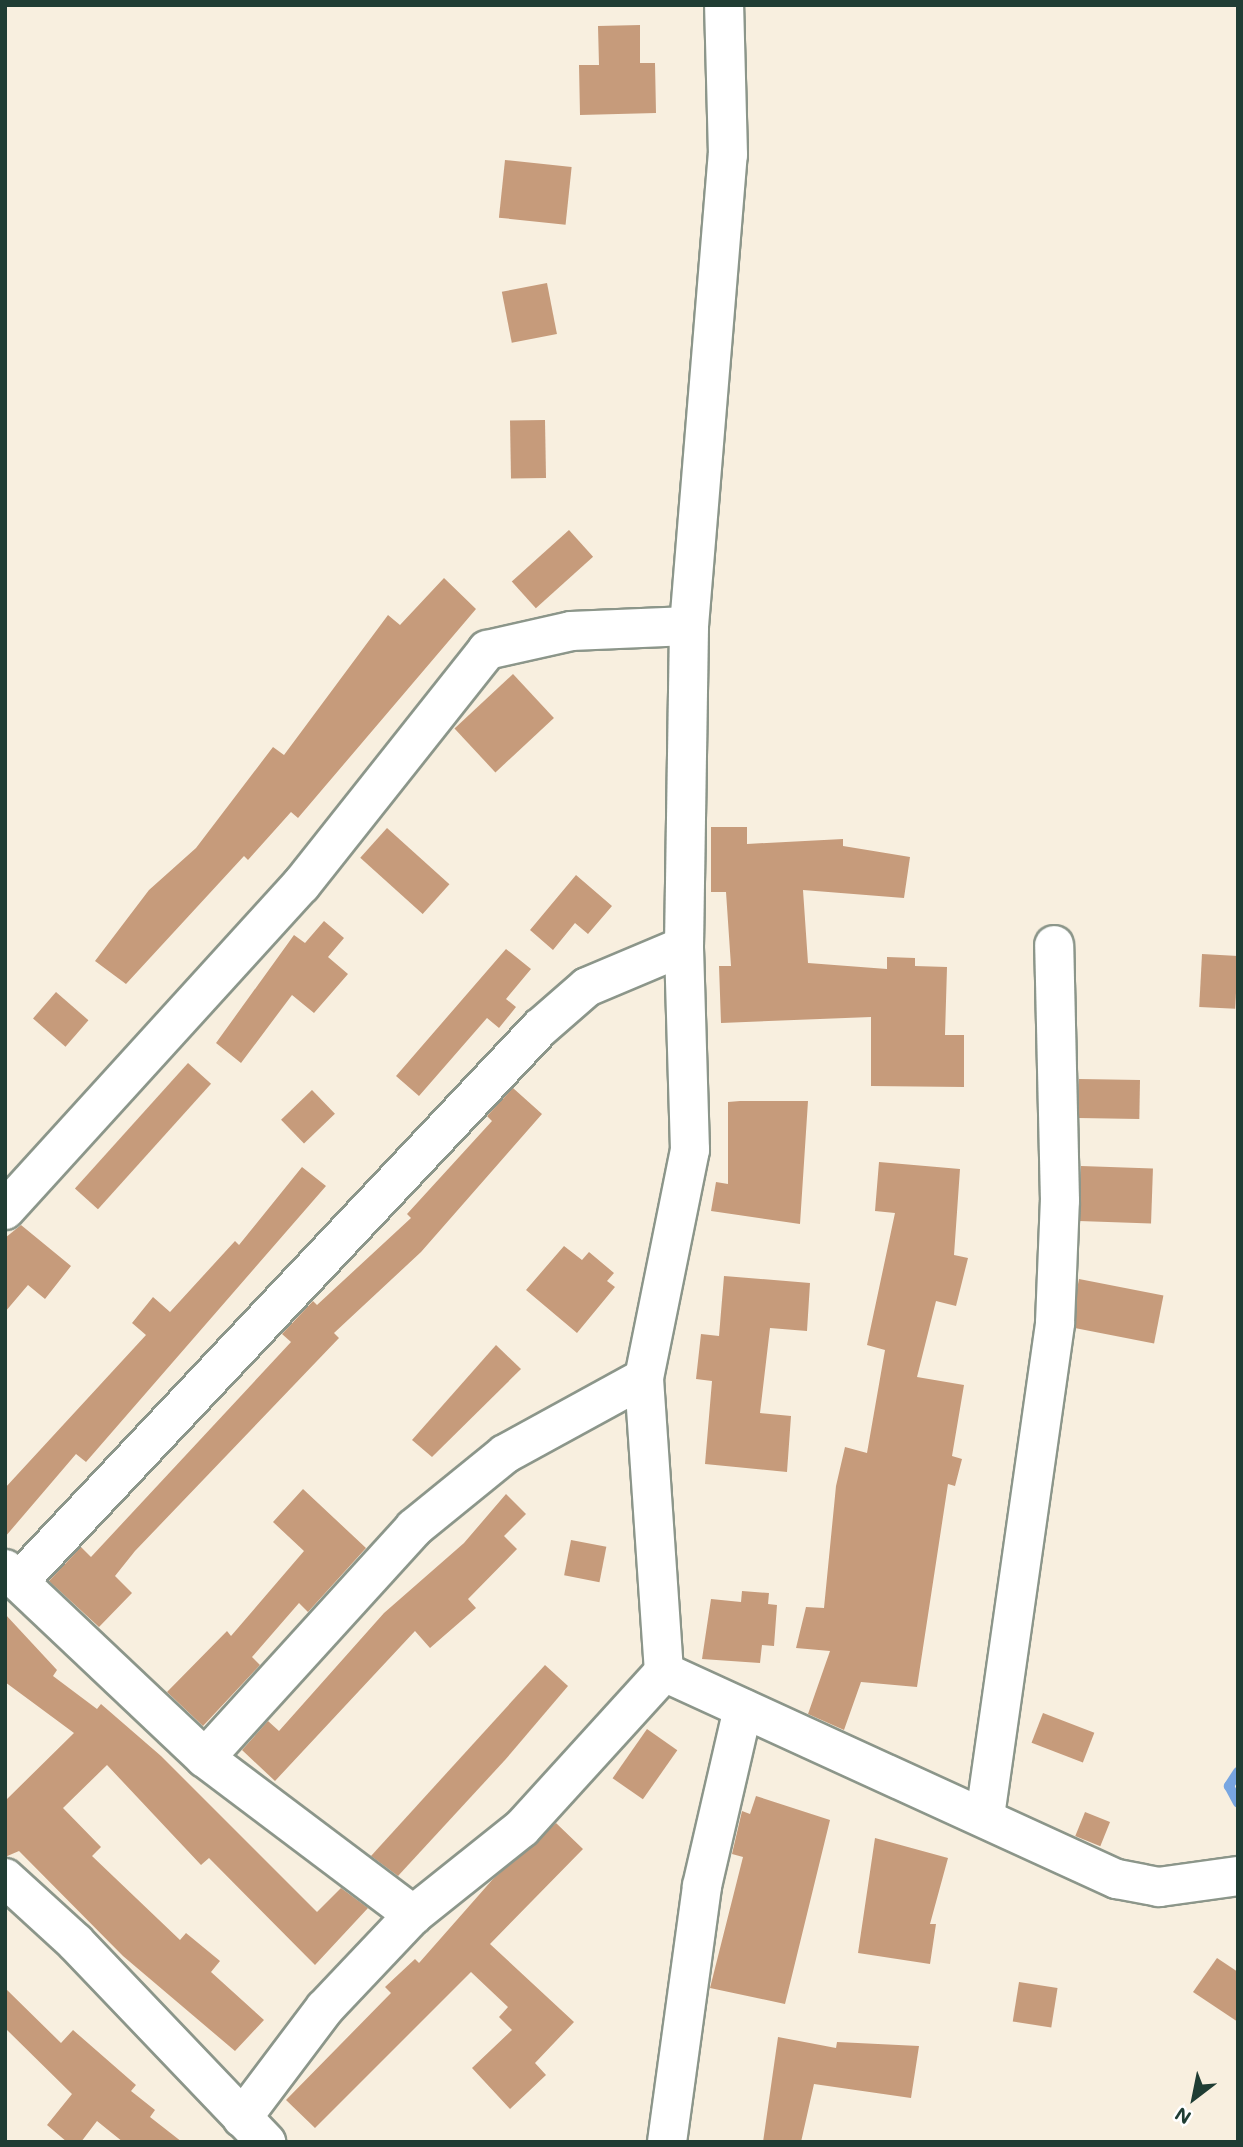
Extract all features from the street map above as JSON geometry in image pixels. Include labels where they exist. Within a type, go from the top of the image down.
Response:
[{"type":"street","points":[[5,1878],[75,1942],[254,2130],[325,2008],[413,1915],[522,1828],[664,1672],[644,1378],[690,1150],[684,946],[689,626],[728,155],[724,5]]},
{"type":"street","points":[[5,1210],[301,885],[487,650],[571,631],[689,626]]},
{"type":"street","points":[[985,1816],[1055,1323],[1060,1200],[1054,944]]},
{"type":"street","points":[[413,1915],[205,1758],[12,1575],[540,1028],[587,987],[684,946]]},
{"type":"street","points":[[205,1758],[414,1528],[505,1454],[644,1378]]},
{"type":"street","points":[[664,1672],[985,1816],[1117,1879],[1159,1887],[1238,1876]]},
{"type":"street","points":[[667,2142],[702,1886],[743,1709]]},
{"type":"building","points":[[640,25],[640,63],[655,63],[656,113],[580,115],[579,65],[599,65],[598,26]]},
{"type":"building","points":[[505,160],[572,167],[566,225],[499,218]]},
{"type":"building","points":[[547,283],[557,334],[512,343],[502,292]]},
{"type":"building","points":[[545,420],[546,478],[511,479],[510,421]]},
{"type":"building","points":[[569,530],[593,557],[536,608],[512,582]]},
{"type":"building","points":[[444,578],[476,609],[298,818],[291,812],[248,860],[244,856],[126,984],[95,961],[149,890],[196,848],[273,747],[284,755],[388,615],[400,625]]},
{"type":"building","points":[[513,674],[554,718],[495,772],[454,729]]},
{"type":"building","points":[[711,827],[747,827],[747,844],[843,839],[843,846],[910,857],[904,898],[803,890],[808,963],[887,969],[887,957],[915,958],[915,966],[947,967],[945,1035],[964,1035],[964,1087],[871,1086],[871,1017],[721,1023],[719,966],[731,966],[726,892],[711,892]]},
{"type":"building","points":[[387,828],[449,884],[423,914],[360,858]]},
{"type":"building","points":[[576,875],[612,906],[588,934],[575,923],[553,950],[530,930]]},
{"type":"building","points":[[324,921],[344,938],[328,957],[348,974],[314,1013],[292,995],[241,1063],[216,1043],[294,935],[305,943]]},
{"type":"building","points":[[506,949],[531,969],[506,999],[516,1007],[499,1028],[487,1018],[419,1096],[396,1076]]},
{"type":"building","points":[[1202,954],[1238,956],[1235,1009],[1199,1007]]},
{"type":"building","points":[[56,992],[88,1020],[65,1047],[33,1018]]},
{"type":"building","points":[[188,1063],[211,1084],[98,1209],[75,1189]]},
{"type":"building","points":[[1079,1079],[1140,1080],[1139,1119],[1078,1118]]},
{"type":"building","points":[[513,1088],[542,1114],[421,1252],[334,1333],[339,1338],[135,1551],[115,1576],[132,1593],[99,1627],[49,1581],[81,1547],[91,1557],[291,1342],[282,1334],[313,1301],[317,1305],[411,1218],[407,1214],[492,1121],[487,1116]]},
{"type":"building","points":[[312,1090],[335,1114],[304,1144],[281,1120]]},
{"type":"building","points":[[808,1101],[800,1224],[711,1211],[716,1182],[728,1184],[728,1102]]},
{"type":"building","points":[[879,1162],[960,1169],[954,1255],[968,1258],[956,1306],[936,1301],[917,1377],[964,1385],[952,1456],[962,1459],[955,1486],[948,1484],[917,1687],[861,1682],[844,1730],[808,1714],[830,1651],[796,1648],[806,1607],[824,1608],[836,1486],[845,1447],[867,1453],[885,1350],[867,1345],[895,1213],[875,1211]]},
{"type":"building","points":[[1081,1166],[1153,1169],[1151,1223],[1079,1221]]},
{"type":"building","points":[[302,1167],[326,1186],[86,1462],[76,1454],[5,1537],[5,1488],[146,1335],[132,1323],[153,1297],[170,1312],[235,1241],[239,1245]]},
{"type":"building","points":[[21,1225],[71,1266],[45,1299],[28,1285],[5,1312],[5,1238]]},
{"type":"building","points":[[564,1246],[582,1260],[589,1252],[614,1273],[607,1281],[615,1287],[577,1333],[526,1290]]},
{"type":"building","points":[[724,1276],[810,1283],[807,1331],[770,1328],[760,1413],[791,1416],[787,1472],[705,1464],[712,1381],[696,1379],[701,1334],[719,1336]]},
{"type":"building","points":[[1079,1279],[1163,1295],[1154,1344],[1070,1327]]},
{"type":"building","points":[[496,1345],[521,1369],[432,1457],[412,1440]]},
{"type":"building","points":[[303,1489],[366,1548],[308,1612],[299,1603],[252,1657],[260,1665],[203,1726],[167,1692],[227,1631],[231,1636],[304,1551],[273,1522]]},
{"type":"building","points":[[506,1494],[526,1514],[504,1536],[517,1549],[468,1599],[476,1608],[430,1648],[415,1631],[275,1781],[242,1750],[268,1721],[279,1731],[384,1613],[464,1543]]},
{"type":"building","points":[[571,1540],[606,1547],[599,1582],[564,1575]]},
{"type":"building","points":[[742,1591],[769,1593],[768,1604],[777,1605],[774,1646],[762,1645],[760,1663],[702,1659],[711,1599],[741,1602]]},
{"type":"building","points":[[5,1614],[57,1670],[53,1676],[97,1709],[101,1704],[161,1756],[317,1912],[341,1888],[368,1908],[315,1965],[209,1858],[201,1865],[107,1765],[63,1808],[101,1847],[92,1856],[180,1940],[186,1933],[220,1961],[211,1972],[264,2020],[235,2051],[123,1956],[19,1851],[5,1857],[5,1801],[74,1733],[5,1682]]},
{"type":"building","points":[[545,1665],[568,1686],[505,1760],[398,1876],[371,1856]]},
{"type":"building","points":[[1043,1713],[1094,1733],[1083,1763],[1032,1743]]},
{"type":"building","points":[[647,1729],[677,1750],[643,1799],[613,1778]]},
{"type":"building","points":[[756,1796],[830,1820],[785,2004],[710,1988],[743,1857],[732,1854],[742,1811],[750,1814]]},
{"type":"building","points":[[1085,1812],[1110,1822],[1100,1846],[1075,1836]]},
{"type":"building","points":[[556,1823],[583,1849],[490,1944],[574,2022],[535,2063],[546,2075],[510,2109],[472,2068],[512,2030],[499,2017],[508,2007],[471,1972],[315,2128],[286,2100],[391,1993],[385,1987],[415,1959],[419,1963],[493,1879]]},
{"type":"building","points":[[875,1838],[948,1858],[930,1924],[936,1924],[930,1964],[858,1953]]},
{"type":"building","points":[[1217,1958],[1238,1972],[1238,2022],[1193,1992]]},
{"type":"building","points":[[1019,1982],[1058,1988],[1051,2028],[1013,2022]]},
{"type":"building","points":[[5,1988],[61,2043],[73,2030],[136,2085],[131,2091],[155,2110],[150,2117],[182,2142],[123,2142],[97,2121],[81,2142],[67,2142],[47,2125],[72,2094],[5,2028]]},
{"type":"building","points":[[778,2037],[836,2048],[837,2042],[919,2046],[911,2098],[814,2084],[801,2142],[763,2142]]},
{"type":"waterway","points":[[1238,1772],[1229,1786],[1238,1803]]}]
